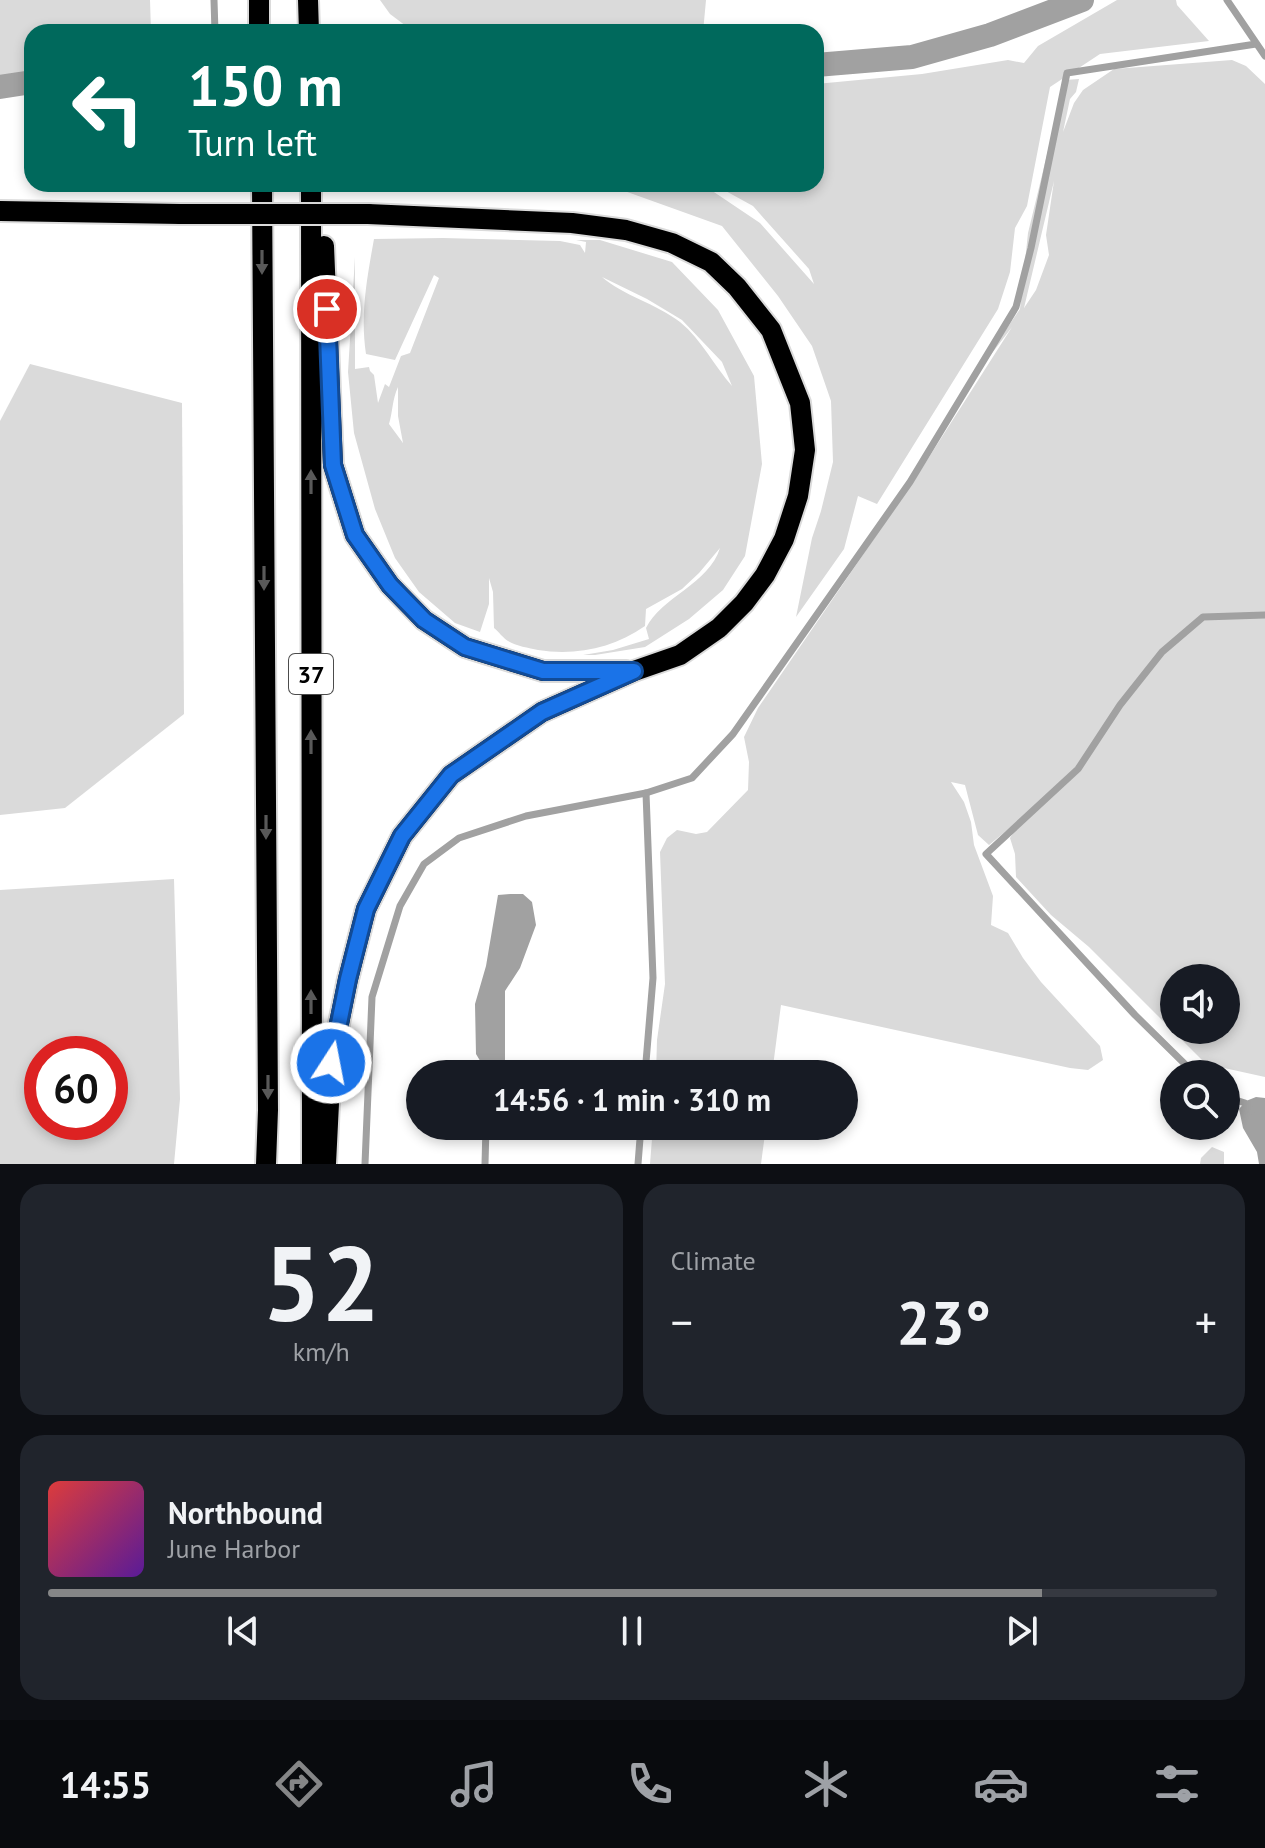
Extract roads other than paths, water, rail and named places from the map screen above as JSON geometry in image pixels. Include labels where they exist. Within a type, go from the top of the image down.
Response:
[{"type":"main road","name":"37","points":[[262,192],[266,1164]]},
{"type":"main road","name":"37","points":[[312,1164],[313,192]]},
{"type":"main road","points":[[314,192],[324,247],[333,465],[355,535],[390,585],[424,620],[465,647],[543,671],[634,671]]},
{"type":"main road","points":[[0,211],[368,214],[572,223],[626,230],[672,243],[711,262],[737,287],[771,330],[800,403],[805,450],[798,496],[784,539],[765,575],[744,603],[719,628],[680,655],[634,671],[542,712],[451,775],[402,836],[366,909],[348,979],[331,1063],[326,1164]]},
{"type":"waterway","points":[[214,0],[215,24]]},
{"type":"waterway","points":[[824,64],[912,57],[990,35],[1082,0]]},
{"type":"waterway","points":[[1227,0],[1265,56]]},
{"type":"waterway","points":[[365,1164],[372,997],[400,906],[424,864],[459,838],[526,816],[646,793],[692,778],[733,734],[910,482],[1016,307],[1067,73],[1256,44]]},
{"type":"waterway","points":[[0,87],[24,83]]},
{"type":"waterway","points":[[1181,1060],[986,854],[1078,769],[1120,705],[1162,652],[1203,617],[1265,615]]},
{"type":"waterway","points":[[646,793],[653,978],[646,1060]]},
{"type":"waterway","points":[[1240,1101],[1251,1111]]},
{"type":"waterway","points":[[485,1164],[486,1140]]},
{"type":"waterway","points":[[638,1164],[640,1140]]}]
